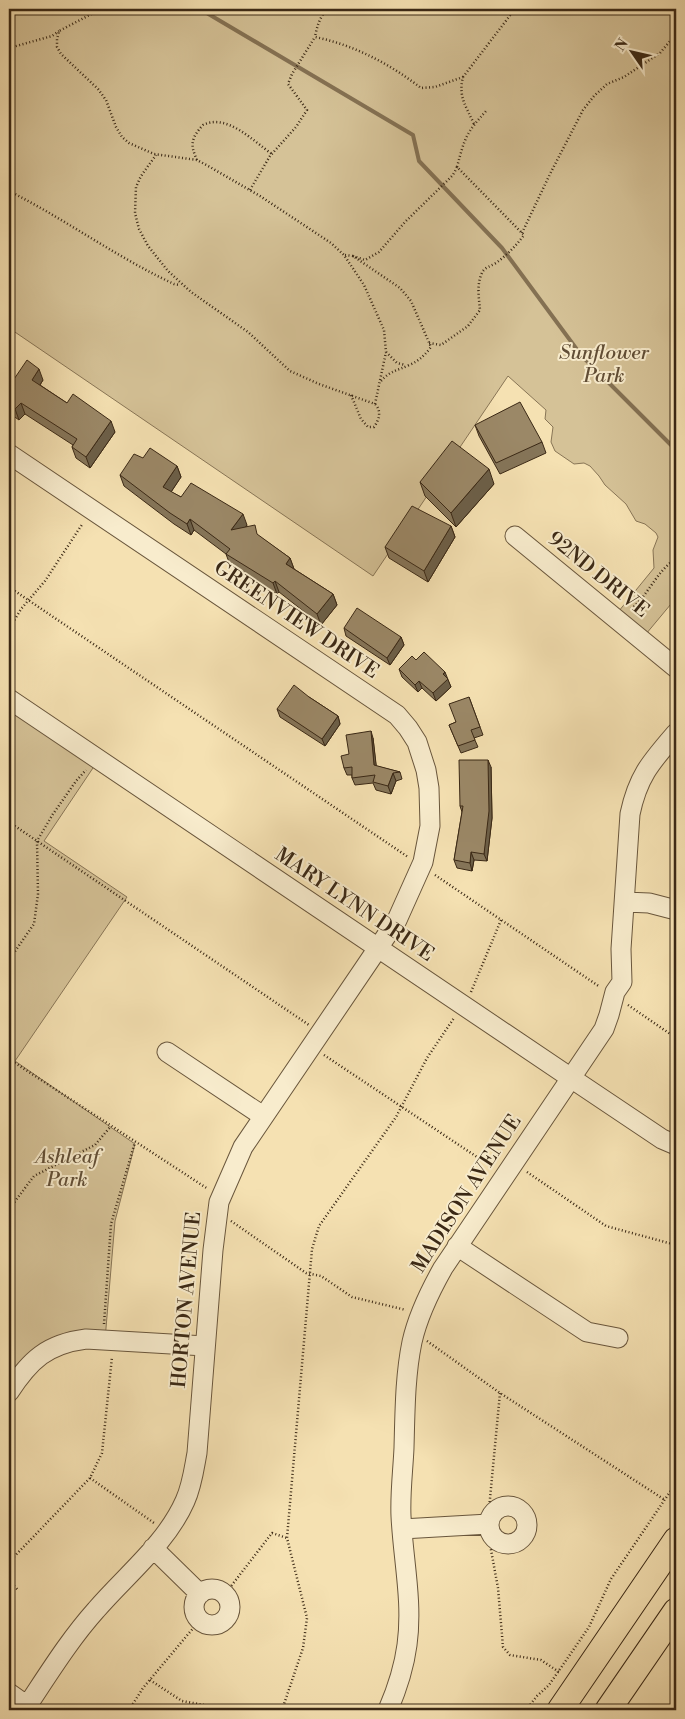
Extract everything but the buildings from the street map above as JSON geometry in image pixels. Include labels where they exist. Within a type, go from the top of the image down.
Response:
[{"type":"main road","points":[[560,1710],[676,1540]]},
{"type":"main road","points":[[608,1710],[676,1611]]},
{"type":"street","name":"GREENVIEW DRIVE","points":[[9,454],[398,715],[417,742],[426,770],[429,788],[430,826],[421,866],[408,896]]},
{"type":"street","name":"92ND DRIVE","points":[[515,536],[676,668]]},
{"type":"street","name":"MARY LYNN DRIVE","points":[[9,699],[662,1139],[676,1145]]},
{"type":"street","name":"MADISON AVENUE","points":[[388,1710],[403,1668],[408,1636],[408,1596],[401,1513],[407,1376],[413,1341],[421,1314],[434,1284],[604,1029],[614,996],[622,982],[621,949],[624,902],[630,814],[634,794],[650,763],[676,734]]},
{"type":"street","name":"HORTON AVENUE","points":[[30,1708],[74,1636],[167,1532],[179,1514],[191,1484],[197,1453],[218,1205],[243,1147],[397,920],[408,896]]},
{"type":"street","points":[[624,902],[649,903],[676,910]]},
{"type":"street","points":[[167,1052],[263,1116]]},
{"type":"street","points":[[458,1246],[587,1332],[618,1338]]},
{"type":"street","points":[[9,1392],[28,1366],[40,1355],[54,1346],[78,1340],[205,1346]]},
{"type":"street","points":[[402,1529],[488,1524]]},
{"type":"street","points":[[153,1548],[200,1594]]},
{"type":"street","points":[[214,1588],[225,1594],[230,1604],[229,1615],[221,1623],[211,1625],[200,1620],[194,1606],[200,1594],[205,1590],[214,1588]]},
{"type":"street","points":[[9,1693],[30,1708]]},
{"type":"path","points":[[9,48],[52,36],[101,9]]},
{"type":"path","points":[[250,190],[272,154],[296,127],[307,110],[288,84],[292,74],[315,37],[319,22],[327,9]]},
{"type":"path","points":[[474,124],[461,98],[460,88],[463,77],[515,9]]},
{"type":"path","points":[[60,31],[57,46],[61,54],[98,89],[106,100],[116,127],[122,137],[140,149],[156,155],[198,160],[250,190],[331,243],[344,255],[364,285],[384,330],[386,352],[375,404]]},
{"type":"path","points":[[429,343],[441,345],[468,326],[480,310],[478,296],[480,280],[484,269],[516,246],[524,235],[522,233],[550,174],[583,110],[594,96],[607,84],[624,77],[660,53],[676,34]]},
{"type":"path","points":[[315,37],[343,44],[370,56],[407,77],[421,88],[435,87],[463,77]]},
{"type":"path","points":[[344,255],[365,260],[379,252],[405,222],[452,175],[457,167],[465,138],[474,124],[487,110]]},
{"type":"path","points":[[198,160],[193,151],[193,139],[202,126],[216,122],[225,123],[272,154]]},
{"type":"path","points":[[156,155],[141,176],[136,187],[135,213],[139,229],[148,246],[182,285],[248,332],[290,371],[319,384],[351,395],[375,404],[378,408],[379,420],[374,427],[368,427],[361,419],[351,395]]},
{"type":"path","points":[[457,167],[522,233]]},
{"type":"path","points":[[9,191],[58,217],[132,263],[174,284],[182,285]]},
{"type":"path","points":[[353,256],[400,288],[411,301],[431,346],[423,357],[407,366],[388,373],[380,382]]},
{"type":"path","points":[[386,352],[397,362],[407,366]]},
{"type":"path","points":[[9,628],[45,581],[92,510]]},
{"type":"path","points":[[628,612],[638,604],[669,564],[676,559]]},
{"type":"path","points":[[9,587],[676,1038]]},
{"type":"path","points":[[9,960],[34,924],[38,894],[37,841],[59,806],[95,757]]},
{"type":"path","points":[[9,822],[320,1033]]},
{"type":"path","points":[[282,1710],[303,1648],[307,1618],[287,1538],[312,1249],[319,1226],[402,1107],[427,1058],[470,993],[501,920]]},
{"type":"path","points":[[320,1052],[505,1176]]},
{"type":"path","points":[[9,1059],[210,1190],[226,1218],[306,1273],[321,1276],[352,1297],[421,1314]]},
{"type":"path","points":[[9,1215],[13,1204],[34,1176],[95,1145],[111,1126]]},
{"type":"path","points":[[9,1562],[90,1478],[102,1453],[113,1346],[104,1332],[111,1224],[135,1142]]},
{"type":"path","points":[[523,1170],[606,1226],[676,1245]]},
{"type":"path","points":[[421,1336],[500,1394],[665,1500]]},
{"type":"path","points":[[500,1394],[488,1524],[498,1588],[503,1647],[510,1655],[542,1660],[559,1672]]},
{"type":"path","points":[[90,1478],[167,1532]]},
{"type":"path","points":[[526,1710],[559,1672],[589,1627],[611,1580],[676,1483]]},
{"type":"path","points":[[225,1594],[272,1533],[287,1538]]},
{"type":"path","points":[[9,1581],[18,1590]]},
{"type":"path","points":[[129,1710],[150,1680],[200,1620]]},
{"type":"path","points":[[150,1680],[182,1701],[232,1710]]},
{"type":"green space","name":"Sunflower Park","points":[[9,9],[676,9],[676,598],[641,640],[614,617],[654,568],[653,550],[658,537],[656,533],[645,524],[636,521],[626,504],[605,485],[590,466],[584,463],[574,464],[555,451],[551,442],[553,427],[545,419],[546,410],[508,376],[373,576],[9,328]]},
{"type":"green space","name":"Ashleaf Park","points":[[9,699],[99,759],[44,841],[127,897],[15,1061],[135,1144],[115,1221],[105,1340],[86,1339],[22,1372],[9,1363]]},
{"type":"waterway","points":[[200,9],[413,135],[419,161],[502,248],[581,355],[673,447],[676,455]]}]
